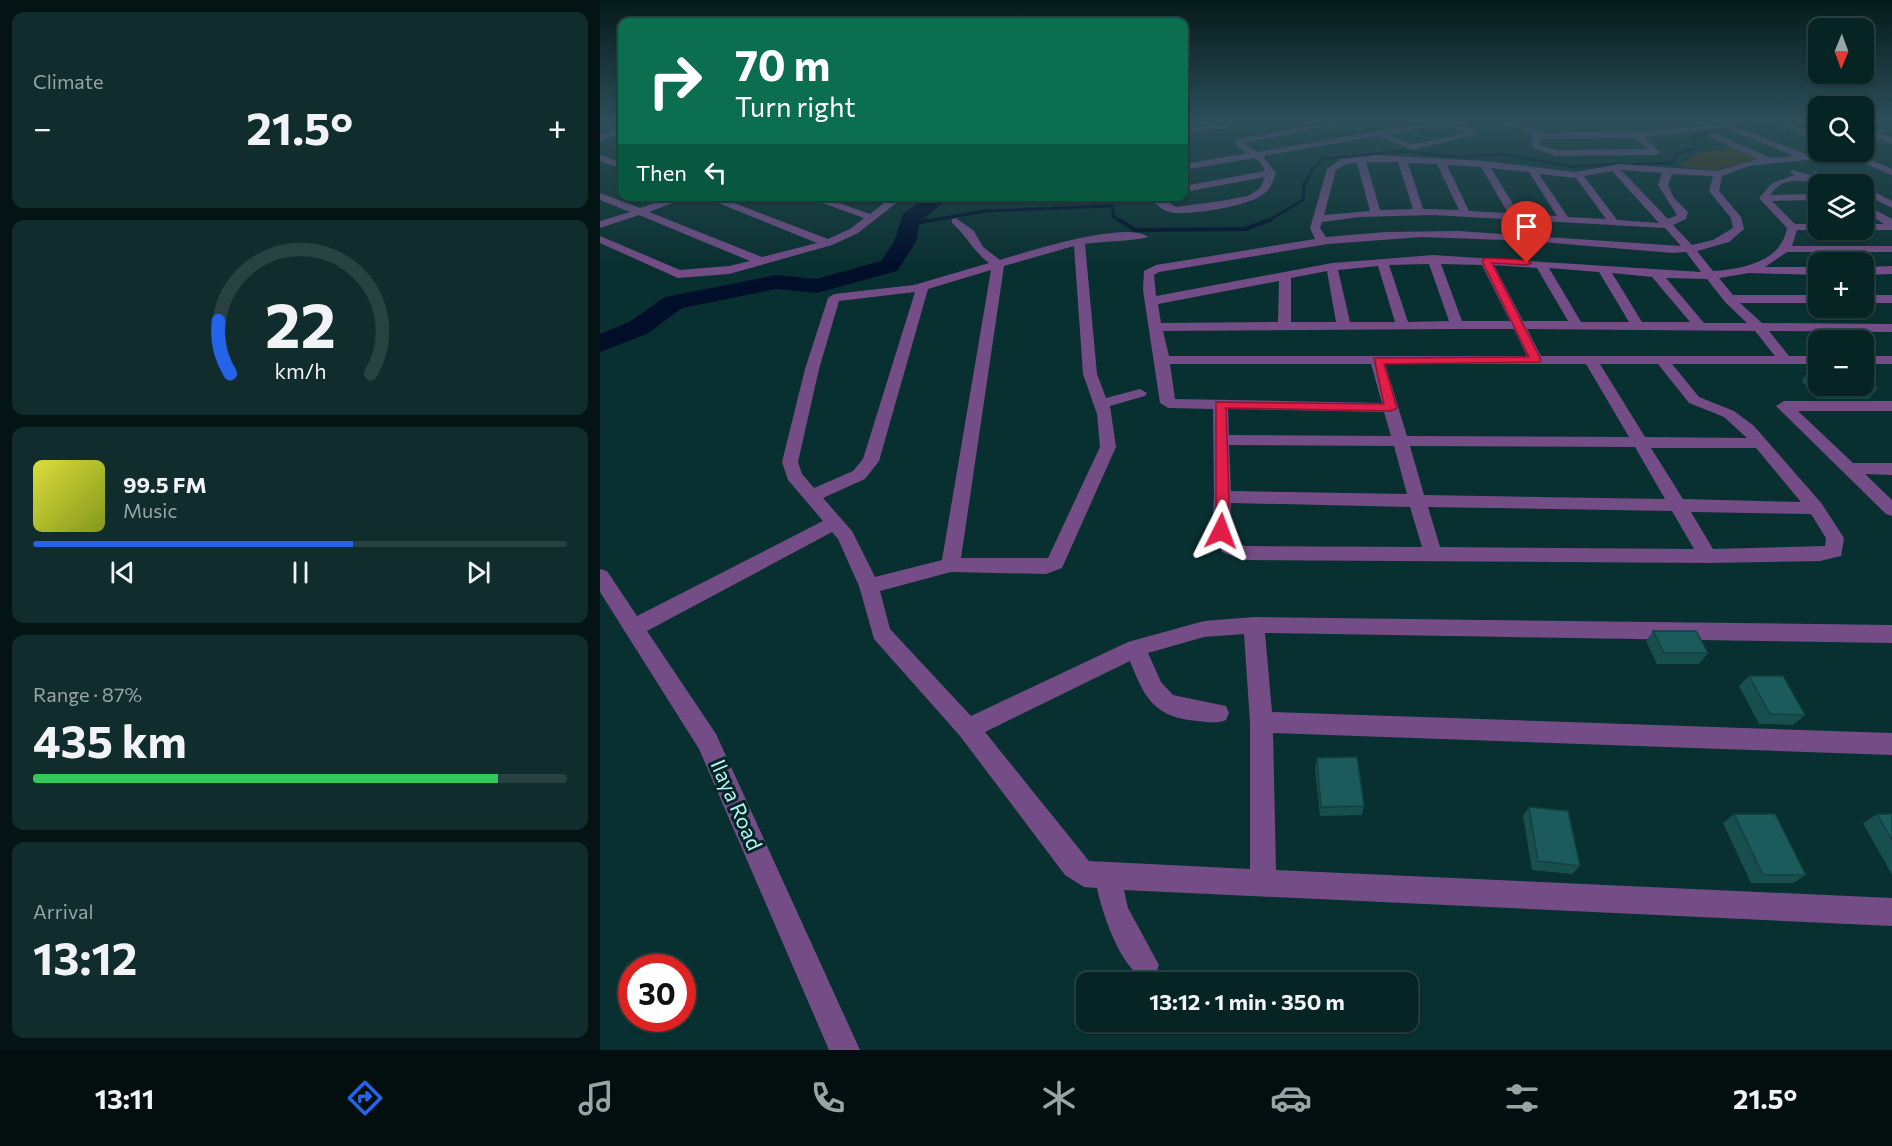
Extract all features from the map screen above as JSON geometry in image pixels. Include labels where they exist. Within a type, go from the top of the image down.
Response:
[{"type":"street","points":[[1158,201],[1175,210],[1251,198],[1264,190],[1271,173],[1268,168]]},
{"type":"street","points":[[1324,242],[1316,234],[1318,219],[1334,168]]},
{"type":"street","points":[[1363,168],[1376,213]]},
{"type":"street","points":[[1405,168],[1419,212]]},
{"type":"street","points":[[1444,168],[1465,213]]},
{"type":"street","points":[[1486,168],[1515,216]]},
{"type":"street","points":[[1512,168],[1578,174],[1614,168],[1718,174],[1730,168]]},
{"type":"street","points":[[1614,168],[1689,248],[1729,299],[1760,328],[1785,360]]},
{"type":"street","points":[[1786,168],[1808,177]]},
{"type":"street","points":[[1318,219],[1376,213],[1419,212],[1666,225],[1682,217],[1683,212],[1670,199],[1663,185],[1668,170]]},
{"type":"street","points":[[1533,171],[1565,220]]},
{"type":"street","points":[[1188,188],[1271,173]]},
{"type":"street","points":[[1578,174],[1614,223]]},
{"type":"street","points":[[1152,301],[1332,267],[1382,261],[1433,258],[1486,261],[1507,249],[1689,248],[1719,242],[1739,229],[1736,217],[1714,191],[1718,174]]},
{"type":"street","points":[[1766,194],[1772,186],[1805,176]]},
{"type":"street","points":[[1766,194],[1808,191]]},
{"type":"street","points":[[1766,194],[1808,197]]},
{"type":"street","points":[[1742,271],[1765,265],[1784,249],[1792,237],[1792,227],[1774,208],[1766,194]]},
{"type":"street","points":[[1874,195],[1892,205]]},
{"type":"street","points":[[600,196],[764,262]]},
{"type":"street","points":[[600,225],[672,201]]},
{"type":"street","points":[[719,201],[828,243]]},
{"type":"street","points":[[823,201],[873,218]]},
{"type":"street","points":[[600,239],[678,274],[720,271],[764,262],[828,243],[873,218],[894,201]]},
{"type":"street","points":[[1774,208],[1808,208]]},
{"type":"street","points":[[1874,213],[1892,225]]},
{"type":"street","points":[[1490,215],[1507,249]]},
{"type":"street","points":[[956,221],[970,233],[978,249],[998,264]]},
{"type":"street","points":[[1874,226],[1892,225]]},
{"type":"street","points":[[1792,227],[1808,227]]},
{"type":"street","points":[[1391,408],[1168,403],[1148,274],[1156,269],[1324,242],[1386,235],[1448,234],[1507,249],[1541,264],[1655,273],[1808,271]]},
{"type":"street","points":[[1142,237],[1117,236],[1079,243],[923,286],[834,298],[812,369],[790,462],[794,476],[846,536],[869,586],[881,633],[968,729],[1074,866],[1084,874],[1108,876],[1892,912]]},
{"type":"street","points":[[869,586],[951,565],[1046,567],[1055,563],[1108,447],[1102,404],[1090,374],[1079,243]]},
{"type":"street","points":[[1784,249],[1892,249]]},
{"type":"street","points":[[1433,258],[1457,326]]},
{"type":"street","points":[[1382,261],[1403,326]]},
{"type":"street","points":[[1486,261],[1536,360]]},
{"type":"street","points":[[951,565],[998,264]]},
{"type":"street","points":[[1541,264],[1578,327]]},
{"type":"street","points":[[1332,267],[1344,327]]},
{"type":"street","points":[[1603,269],[1639,327]]},
{"type":"street","points":[[1874,271],[1892,270]]},
{"type":"street","points":[[1655,273],[1701,327]]},
{"type":"street","points":[[1284,327],[1285,277]]},
{"type":"street","points":[[811,497],[859,476],[871,461],[923,286]]},
{"type":"street","points":[[1729,299],[1808,299]]},
{"type":"street","points":[[1874,299],[1892,299]]},
{"type":"street","points":[[1155,327],[1518,325],[1892,328]]},
{"type":"street","points":[[1163,360],[1808,360]]},
{"type":"street","points":[[1874,360],[1892,360]]},
{"type":"street","points":[[1377,361],[1433,554]]},
{"type":"street","points":[[1591,361],[1708,556]]},
{"type":"street","points":[[1220,405],[1223,497],[1221,531],[1229,547],[1244,553],[1708,556],[1820,554],[1834,550],[1835,538],[1816,508],[1760,443],[1729,414],[1694,400],[1682,388],[1663,361]]},
{"type":"street","points":[[1102,404],[1140,393]]},
{"type":"street","points":[[1892,406],[1784,406],[1892,510]]},
{"type":"street","points":[[1221,440],[1760,443]]},
{"type":"street","points":[[1849,468],[1892,469]]},
{"type":"street","points":[[1223,497],[1816,508]]},
{"type":"street","points":[[635,627],[834,523]]},
{"type":"street","name":"Ilaya Road","points":[[600,576],[708,742],[840,1048]]},
{"type":"street","points":[[968,729],[1135,648],[1204,629],[1254,625],[1892,634]]},
{"type":"street","points":[[1254,625],[1261,722],[1263,883]]},
{"type":"street","points":[[1135,648],[1156,693],[1166,703],[1173,707],[1218,713]]},
{"type":"street","points":[[1261,722],[1892,744]]},
{"type":"street","points":[[1108,876],[1115,912],[1145,965]]},
{"type":"shaded area","points":[[1697,168],[1723,168],[1714,170]]},
{"type":"building","points":[[1653,631],[1696,631],[1708,653],[1664,653]]},
{"type":"building","points":[[1749,676],[1783,676],[1805,715],[1770,714]]},
{"type":"building","points":[[1357,757],[1364,806],[1321,807],[1317,758]]},
{"type":"building","points":[[1529,807],[1568,811],[1580,866],[1538,861]]},
{"type":"building","points":[[1734,814],[1775,814],[1806,875],[1763,875]]},
{"type":"building","points":[[1877,814],[1892,814],[1892,840]]},
{"type":"waterway","points":[[1268,221],[1303,200],[1304,186],[1313,168]]},
{"type":"waterway","points":[[600,344],[638,328],[674,302],[776,282],[817,286],[889,266],[905,242],[910,218],[935,201]]},
{"type":"waterway","points":[[922,222],[985,211],[1112,206],[1114,217],[1121,222]]},
{"type":"waterway","points":[[910,225],[927,220]]},
{"type":"waterway","points":[[1119,220],[1135,230],[1245,229],[1268,221]]},
{"type":"route","points":[[1221,531],[1223,497],[1220,405],[1391,408],[1377,361],[1536,360],[1486,261],[1527,263]]}]
